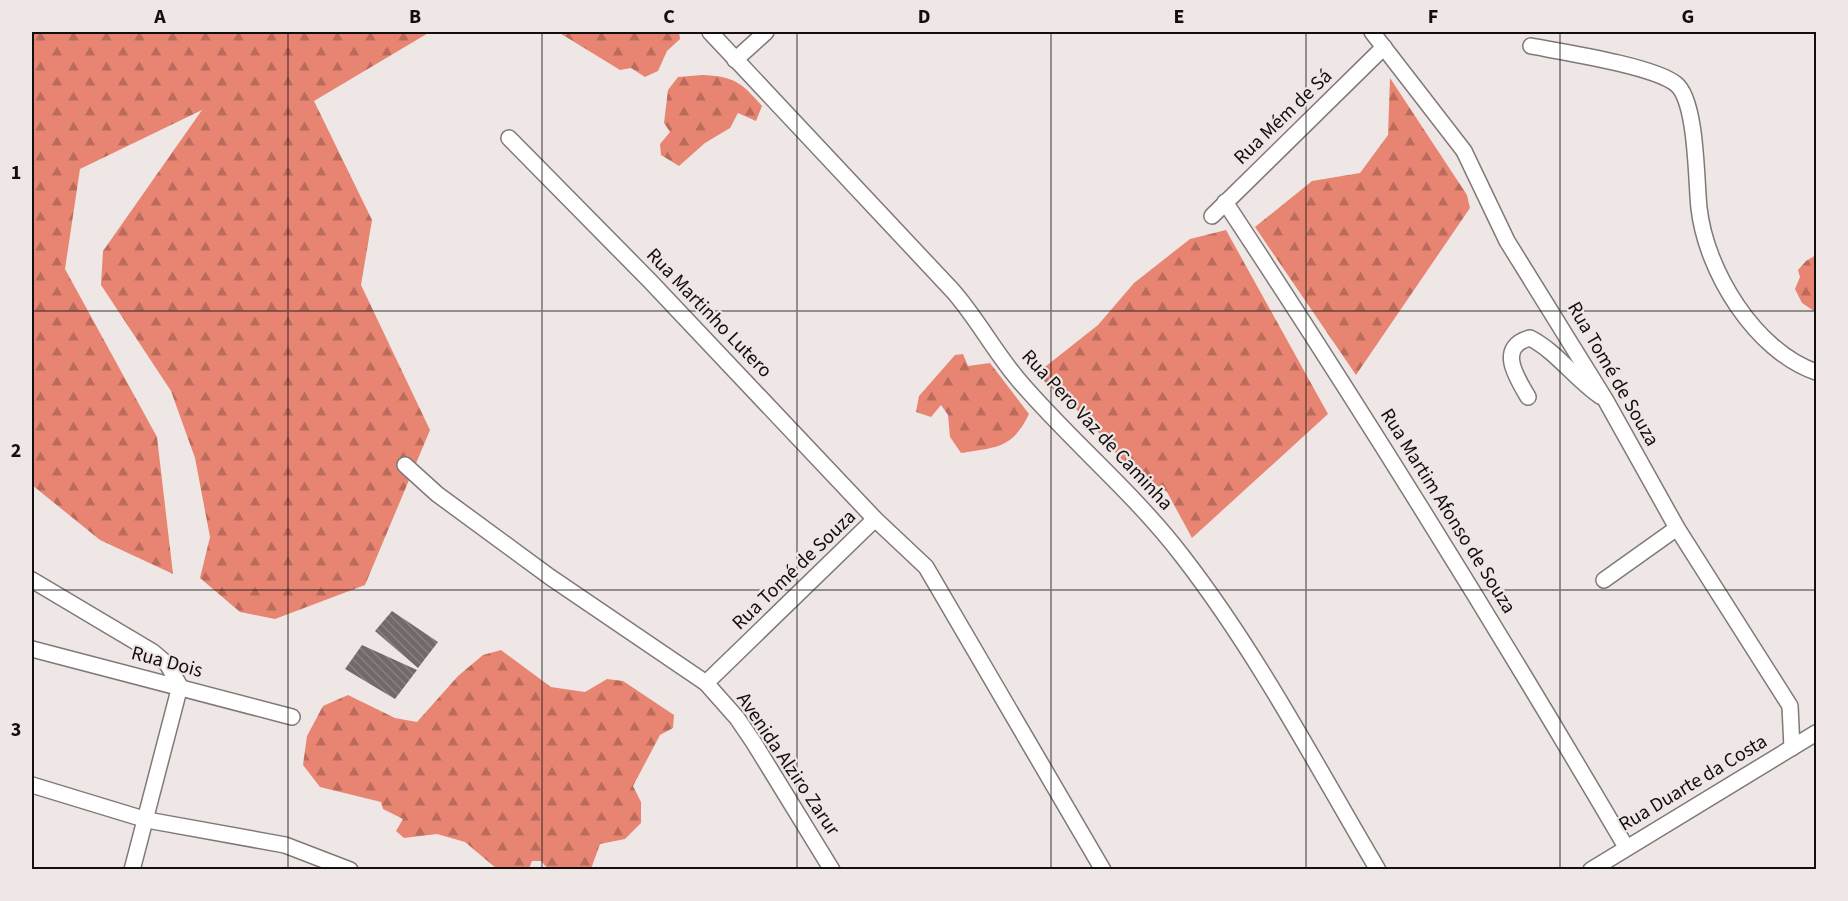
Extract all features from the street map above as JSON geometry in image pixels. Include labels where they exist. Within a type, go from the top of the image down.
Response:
[{"type":"street","name":"Rua Pero Vaz de Caminha","points":[[710,32],[952,290],[974,315],[1023,385],[1126,490],[1184,558],[1253,659],[1378,870]]},
{"type":"street","points":[[735,60],[766,32]]},
{"type":"street","name":"Rua Tomé de Souza","points":[[1372,32],[1464,151],[1507,241],[1605,399],[1677,528],[1790,706],[1792,748]]},
{"type":"street","points":[[1531,46],[1642,70],[1678,85],[1684,93],[1693,130],[1700,212],[1713,256],[1728,292],[1743,315],[1783,356],[1816,372]]},
{"type":"street","name":"Rua Mém de Sá","points":[[1212,216],[1384,47]]},
{"type":"street","name":"Rua Martinho Lutero","points":[[509,138],[650,281],[875,519]]},
{"type":"street","name":"Rua Martim Afonso de Souza","points":[[1225,202],[1449,552],[1626,847]]},
{"type":"street","points":[[1528,397],[1514,373],[1510,358],[1515,346],[1521,340],[1530,338],[1540,343],[1580,382],[1605,399]]},
{"type":"street","points":[[405,465],[437,494],[550,577],[706,683]]},
{"type":"street","name":"Rua Tomé de Souza","points":[[706,683],[875,519],[926,567],[1103,870]]},
{"type":"street","points":[[1604,580],[1677,528]]},
{"type":"street","points":[[32,580],[153,652],[167,664],[180,686],[147,820],[132,870]]},
{"type":"street","name":"Rua Dois","points":[[32,649],[292,717]]},
{"type":"street","name":"Avenida Alziro Zarur","points":[[706,683],[737,718],[754,743],[832,870]]},
{"type":"street","name":"Rua Duarte da Costa","points":[[1591,870],[1816,733]]},
{"type":"street","points":[[32,785],[147,820],[285,845],[350,870]]},
{"type":"green space","points":[[32,32],[430,32],[314,101],[372,220],[361,285],[430,430],[365,585],[275,619],[240,612],[200,578],[210,537],[195,458],[171,391],[101,285],[103,251],[202,110],[80,169],[65,269],[157,437],[173,574],[100,540],[32,485]]},
{"type":"green space","points":[[558,32],[679,32],[680,39],[667,51],[658,71],[645,77],[631,68],[620,70]]},
{"type":"green space","points":[[702,75],[722,77],[736,82],[743,86],[762,106],[756,121],[738,113],[730,128],[705,143],[679,166],[661,155],[660,144],[670,132],[664,123],[668,90],[678,77]]},
{"type":"green space","points":[[1390,78],[1467,195],[1470,208],[1356,375],[1255,227],[1312,181],[1360,173],[1388,135]]},
{"type":"green space","points":[[1226,230],[1328,414],[1192,538],[1167,492],[1129,468],[1086,418],[1036,374],[1098,325],[1134,283],[1190,239]]},
{"type":"green space","points":[[1816,255],[1816,326],[1814,311],[1802,303],[1795,289],[1800,277],[1798,270]]},
{"type":"green space","points":[[963,354],[968,366],[990,363],[1029,414],[1010,440],[994,447],[961,453],[950,437],[948,415],[941,405],[931,417],[916,412],[919,396],[955,355]]},
{"type":"green space","points":[[501,650],[551,687],[585,692],[607,679],[623,681],[674,715],[673,728],[660,735],[633,786],[641,802],[641,823],[625,839],[600,844],[591,869],[548,869],[541,861],[532,861],[529,869],[497,869],[465,842],[437,834],[404,838],[396,831],[403,819],[383,809],[381,802],[320,787],[303,765],[307,736],[323,706],[348,695],[395,718],[417,722],[458,676],[483,655]]},
{"type":"building","points":[[392,611],[438,642],[418,668],[375,631]]},
{"type":"building","points":[[362,645],[417,670],[395,699],[345,669]]}]
